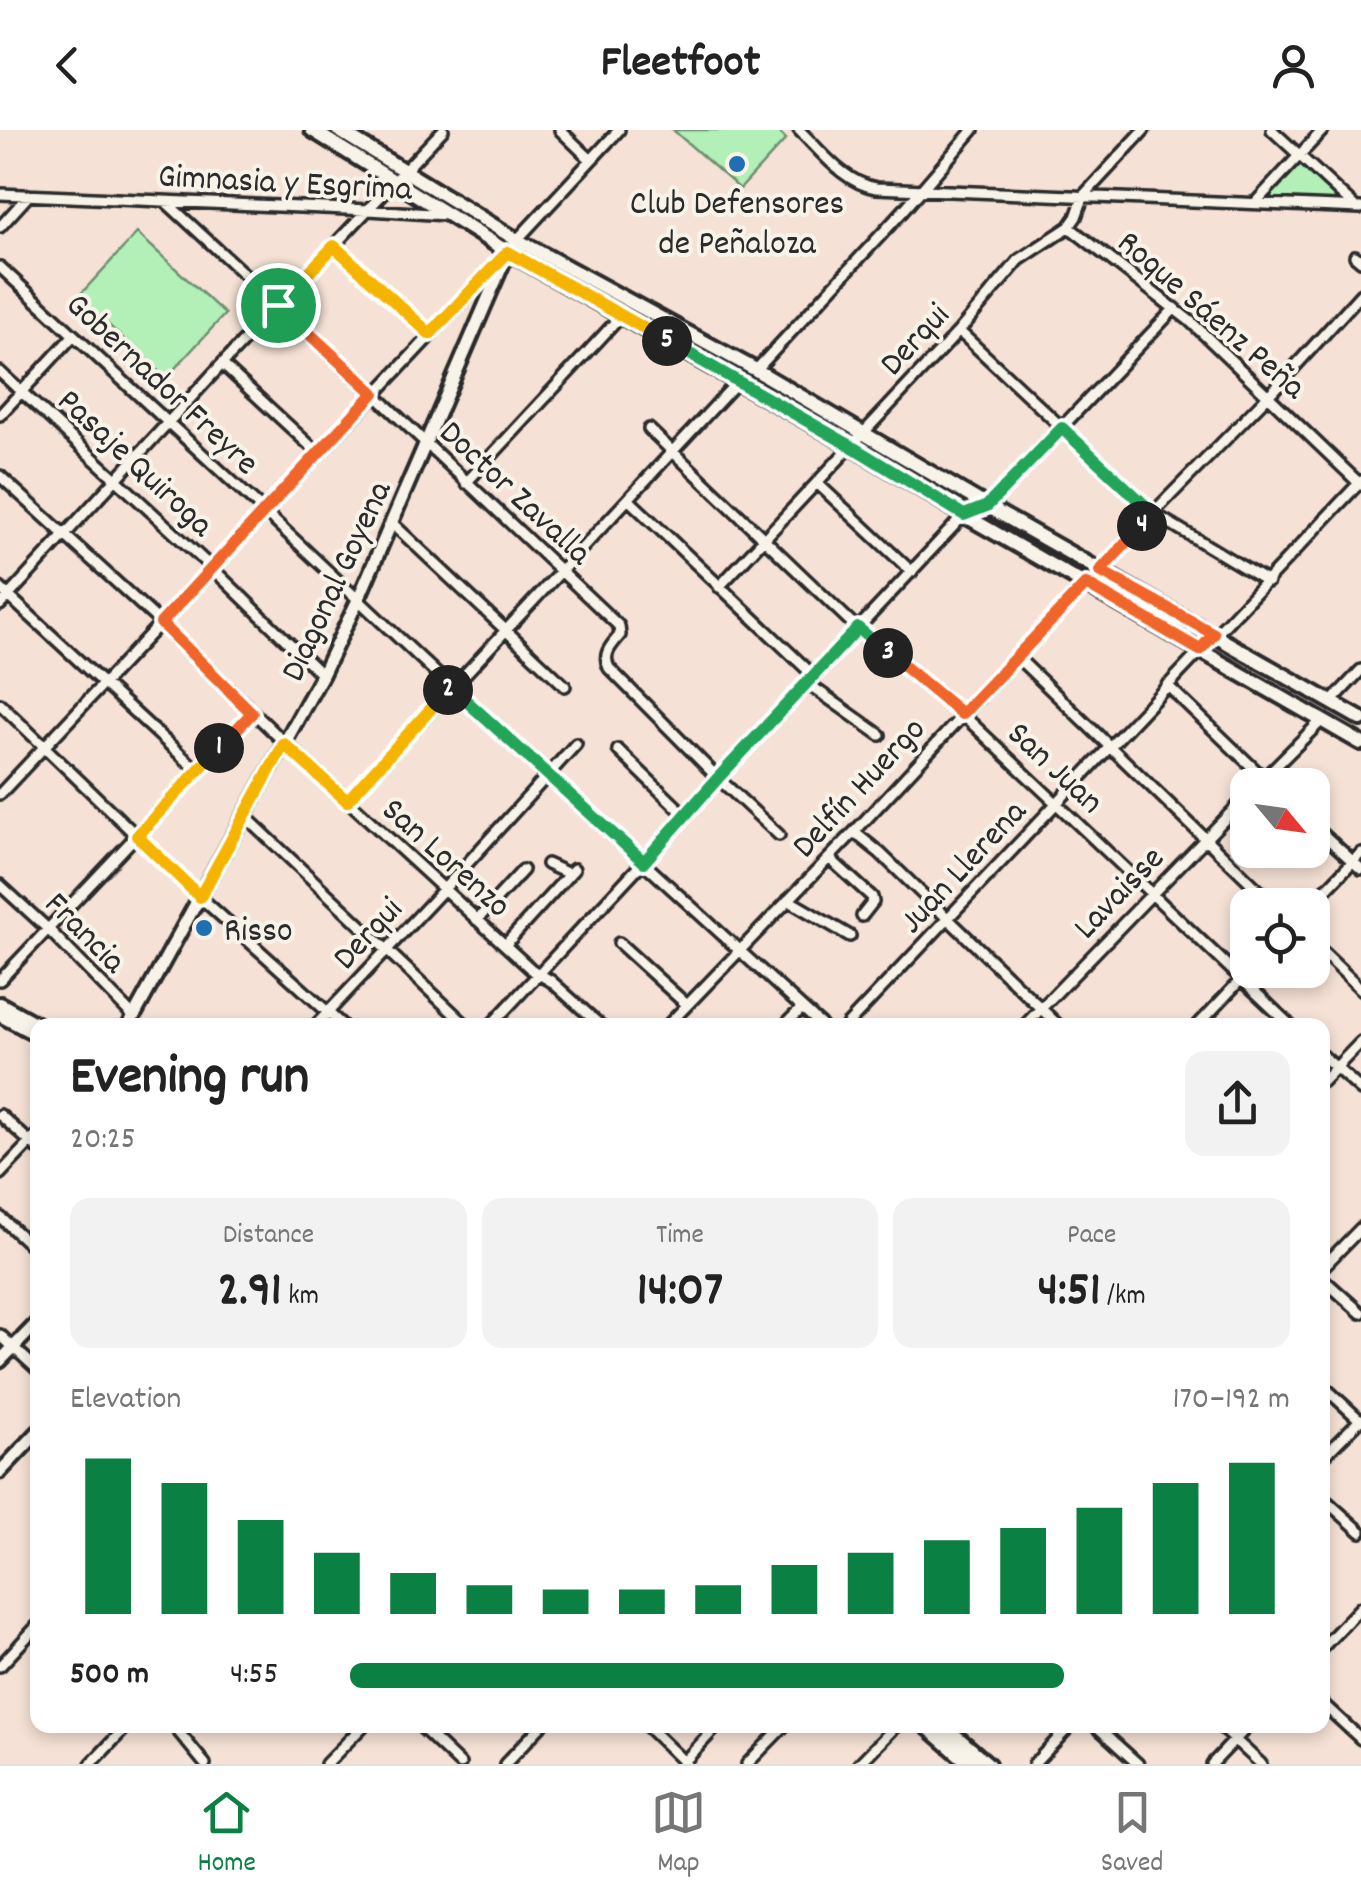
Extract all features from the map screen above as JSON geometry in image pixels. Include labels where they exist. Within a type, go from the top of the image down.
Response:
[{"type":"main road","points":[[312,130],[448,216],[756,370],[1361,719]]},
{"type":"main road","points":[[338,130],[622,315],[1361,743]]},
{"type":"main road","points":[[0,1004],[30,1021]]},
{"type":"main road","points":[[0,1015],[30,1032]]},
{"type":"main road","points":[[933,1733],[964,1762]]},
{"type":"main road","points":[[952,1733],[988,1764]]},
{"type":"street","points":[[0,605],[4,592],[65,536],[443,130]]},
{"type":"street","points":[[560,130],[591,160]]},
{"type":"street","points":[[0,794],[619,130]]},
{"type":"street","points":[[799,130],[850,178],[876,188],[1358,208]]},
{"type":"street","points":[[756,370],[974,130]]},
{"type":"street","points":[[1069,227],[1084,195],[1144,130]]},
{"type":"street","points":[[1272,130],[1358,208]]},
{"type":"street","points":[[1255,203],[1323,130]]},
{"type":"street","name":"Gimnasia y Esgrima","points":[[0,194],[448,216]]},
{"type":"street","points":[[0,227],[29,195]]},
{"type":"street","name":"Doctor Zavalla","points":[[166,202],[562,570],[621,631],[606,652],[609,668],[778,835]]},
{"type":"street","name":"Roque Sáenz Peña","points":[[1069,227],[1175,308],[1360,483]]},
{"type":"street","name":"Derqui","points":[[719,586],[959,331],[1019,260],[1069,227]]},
{"type":"street","points":[[334,246],[430,334]]},
{"type":"street","name":"Diagonal Goyena","points":[[134,1018],[322,675],[393,524],[512,246]]},
{"type":"street","name":"Gobernador Freyre","points":[[0,267],[813,1018]]},
{"type":"street","points":[[1100,571],[1270,395],[1361,294]]},
{"type":"street","points":[[498,1018],[964,515],[987,506],[1175,308]]},
{"type":"street","points":[[466,483],[622,315]]},
{"type":"street","points":[[959,331],[1153,513],[1268,582]]},
{"type":"street","points":[[0,416],[73,336]]},
{"type":"street","points":[[222,364],[318,453]]},
{"type":"street","name":"Pasaje Quiroga","points":[[0,372],[322,675]]},
{"type":"street","points":[[347,801],[738,382]]},
{"type":"street","name":"San Juan","points":[[648,429],[858,628],[962,714],[1230,969]]},
{"type":"street","name":"San Lorenzo","points":[[0,476],[161,623],[284,744],[532,970],[592,1018]]},
{"type":"street","points":[[817,483],[912,572]]},
{"type":"street","name":"Juan Llerena","points":[[854,1018],[1360,483]]},
{"type":"street","points":[[628,499],[810,679],[880,735]]},
{"type":"street","points":[[393,524],[565,686]]},
{"type":"street","name":"Delfín Huergo","points":[[675,1018],[1086,584]]},
{"type":"street","points":[[4,592],[197,770]]},
{"type":"street","points":[[1017,657],[1256,888]]},
{"type":"street","points":[[1330,702],[1361,670]]},
{"type":"street","points":[[1166,685],[1249,768]]},
{"type":"street","points":[[0,704],[200,897],[334,1018]]},
{"type":"street","points":[[0,980],[252,713]]},
{"type":"street","points":[[1277,768],[1320,720]]},
{"type":"street","name":"Derqui","points":[[322,1018],[576,744]]},
{"type":"street","points":[[618,750],[685,815]]},
{"type":"street","name":"Lavaisse","points":[[1032,1018],[1230,813]]},
{"type":"street","points":[[244,815],[458,1018]]},
{"type":"street","points":[[854,832],[1051,1018]]},
{"type":"street","points":[[1329,888],[1358,861],[1330,838]]},
{"type":"street","points":[[829,858],[872,896],[873,902],[862,916]]},
{"type":"street","points":[[505,945],[572,872],[547,864]]},
{"type":"street","points":[[477,920],[523,870]]},
{"type":"street","name":"Francia","points":[[0,885],[48,930],[129,1018]]},
{"type":"street","points":[[788,900],[850,936]]},
{"type":"street","points":[[619,943],[687,1006]]},
{"type":"street","points":[[1330,959],[1361,989]]},
{"type":"street","points":[[1205,1018],[1233,988]]},
{"type":"street","name":"San Juan","points":[[1251,988],[1283,1018]]},
{"type":"street","points":[[793,1018],[802,1008]]},
{"type":"street","points":[[1330,1074],[1361,1042]]},
{"type":"street","points":[[1330,1062],[1361,1090]]},
{"type":"street","points":[[0,1115],[30,1142]]},
{"type":"street","points":[[0,1174],[30,1149]]},
{"type":"street","points":[[0,1216],[30,1244]]},
{"type":"street","points":[[1330,1260],[1361,1228]]},
{"type":"street","points":[[1330,1285],[1361,1313]]},
{"type":"street","points":[[0,1362],[30,1331]]},
{"type":"street","points":[[0,1335],[30,1363]]},
{"type":"street","points":[[1330,1392],[1361,1420],[1330,1450]]},
{"type":"street","points":[[0,1472],[30,1440]]},
{"type":"street","points":[[1330,1504],[1361,1532]]},
{"type":"street","points":[[1330,1640],[1361,1607]]},
{"type":"street","points":[[0,1666],[30,1634]]},
{"type":"street","points":[[1330,1710],[1361,1739]]},
{"type":"street","points":[[91,1764],[120,1733]]},
{"type":"street","points":[[183,1733],[205,1764]]},
{"type":"street","points":[[326,1764],[356,1733]]},
{"type":"street","points":[[427,1733],[460,1764]]},
{"type":"street","points":[[504,1764],[534,1733]]},
{"type":"street","points":[[654,1733],[684,1763],[711,1733]]},
{"type":"street","points":[[747,1764],[776,1733]]},
{"type":"street","points":[[859,1764],[888,1733]]},
{"type":"street","points":[[1034,1764],[1064,1733]]},
{"type":"street","points":[[1104,1733],[1138,1764]]},
{"type":"street","points":[[1228,1733],[1261,1764]]},
{"type":"street","points":[[1212,1764],[1242,1733]]},
{"type":"green space","name":"Club Defensores de Peñaloza","points":[[673,130],[777,130],[786,139],[740,189]]},
{"type":"green space","points":[[1298,161],[1336,195],[1334,203],[1261,200]]},
{"type":"green space","points":[[137,233],[225,314],[166,378],[78,297]]},
{"type":"place","name":"Club Defensores de Peñaloza","points":[[737,164]]},
{"type":"place","name":"Risso","points":[[204,928]]},
{"type":"route","points":[[334,246],[430,334],[508,252],[851,446],[964,515],[987,506],[1062,428],[1153,513],[1100,571],[1214,634],[1200,650],[1086,584],[962,714],[858,628],[644,862],[451,687],[347,801],[284,744],[200,897],[137,836],[252,713],[161,623],[374,393],[278,305],[334,246]]}]
